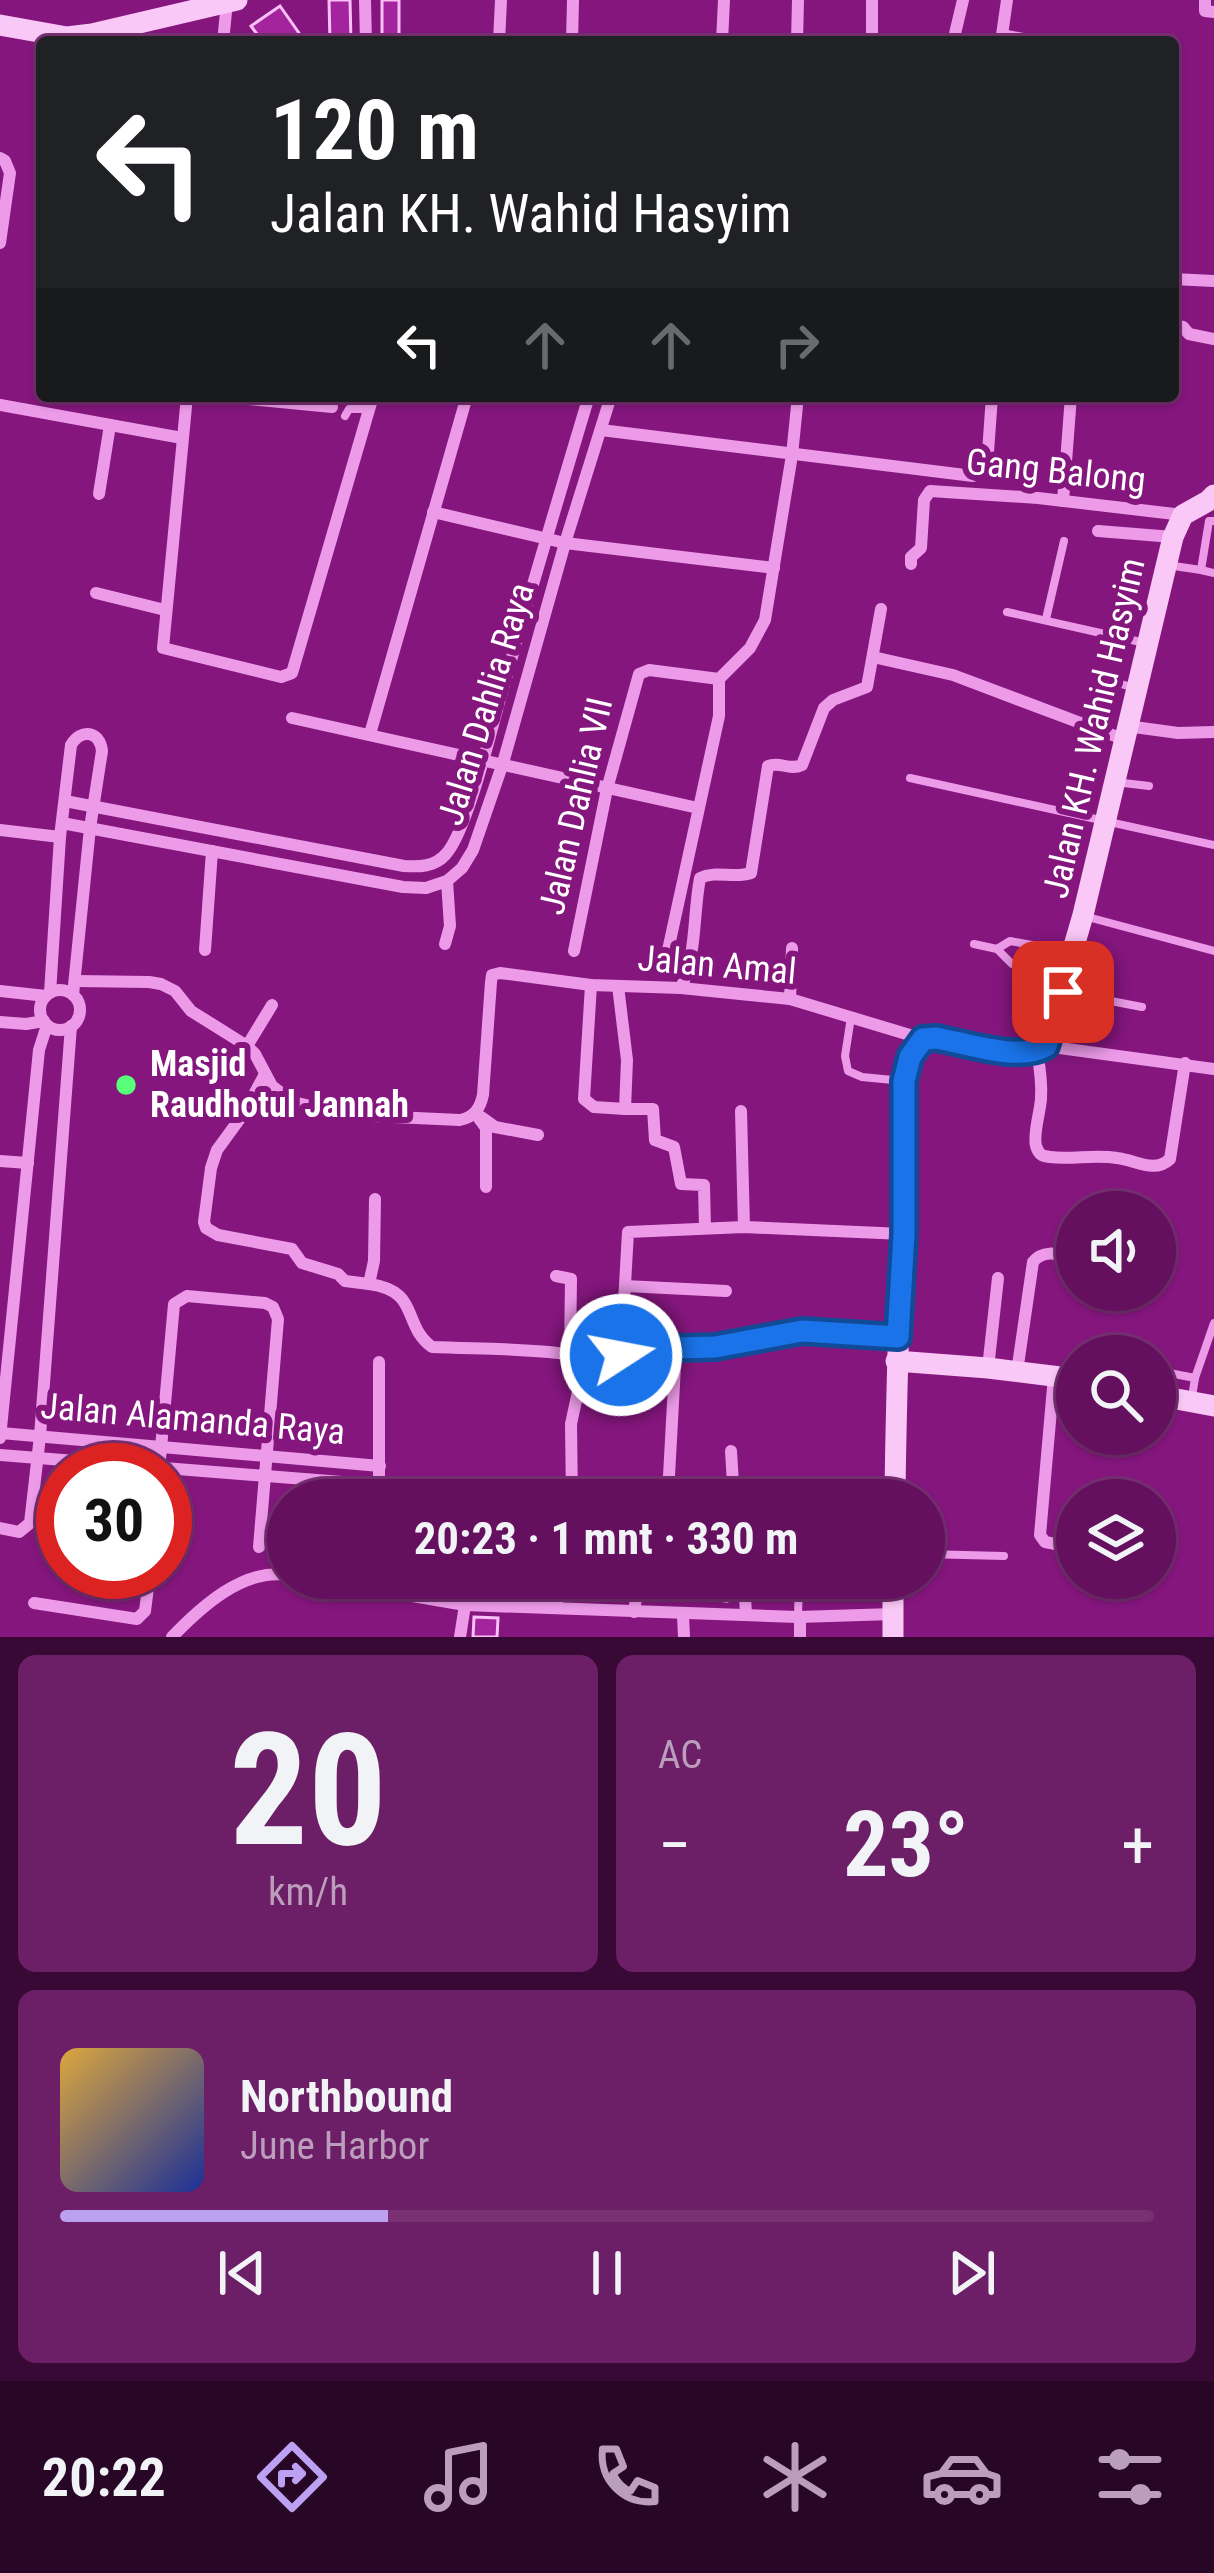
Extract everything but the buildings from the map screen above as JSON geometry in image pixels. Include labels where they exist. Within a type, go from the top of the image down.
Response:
[{"type":"street","points":[[365,0],[366,36]]},
{"type":"street","points":[[500,36],[501,0]]},
{"type":"street","points":[[572,36],[573,0]]},
{"type":"street","points":[[722,36],[724,0]]},
{"type":"street","points":[[797,36],[798,0]]},
{"type":"street","points":[[872,0],[872,36]]},
{"type":"street","points":[[954,36],[963,0]]},
{"type":"street","points":[[1007,0],[1002,34],[1011,36]]},
{"type":"street","points":[[1205,0],[1205,11],[1214,12]]},
{"type":"street","points":[[75,36],[219,5],[222,36]]},
{"type":"street","points":[[0,25],[61,36]]},
{"type":"street","points":[[0,158],[10,173],[0,243]]},
{"type":"street","points":[[1179,279],[1214,281]]},
{"type":"street","points":[[1179,326],[1189,334],[1214,339]]},
{"type":"street","points":[[186,402],[162,644],[167,650],[281,677],[292,673],[371,402]]},
{"type":"street","points":[[280,402],[332,407]]},
{"type":"street","points":[[370,734],[465,402]]},
{"type":"street","name":"Jalan Dahlia Raya","points":[[65,801],[421,867],[446,855],[483,758],[587,402]]},
{"type":"street","name":"Jalan Dahlia Raya","points":[[447,881],[473,850],[503,763],[609,402]]},
{"type":"street","points":[[665,964],[719,716],[719,679],[741,659],[765,620],[798,402]]},
{"type":"street","points":[[601,430],[973,476],[987,466],[992,402]]},
{"type":"street","points":[[1063,501],[1071,402]]},
{"type":"street","points":[[1,411],[182,438]]},
{"type":"street","points":[[99,494],[110,425]]},
{"type":"street","name":"Gang Balong","points":[[910,564],[911,556],[921,548],[924,500],[931,491],[1183,515]]},
{"type":"street","points":[[1183,515],[1213,506]]},
{"type":"street","points":[[433,512],[566,543],[774,568]]},
{"type":"street","name":"Jalan KH. Wahid Hasyim","points":[[1041,1049],[1083,915],[1173,537],[1183,515]]},
{"type":"street","points":[[1098,531],[1173,537]]},
{"type":"street","points":[[96,593],[165,610]]},
{"type":"street","points":[[681,988],[694,939],[700,878],[751,873],[768,766],[802,765],[824,709],[833,700],[867,687],[881,609]]},
{"type":"street","points":[[872,657],[953,675],[1125,732],[1214,732]]},
{"type":"street","name":"Jalan Dahlia VII","points":[[574,952],[607,789],[639,674],[649,670],[719,679]]},
{"type":"street","points":[[292,718],[698,808]]},
{"type":"street","points":[[0,1022],[45,1023],[61,1030],[78,1018],[74,988],[101,743],[96,736],[86,733],[71,745],[48,994],[40,1008],[45,1023],[8,1287],[0,1436]]},
{"type":"street","points":[[0,830],[90,828],[403,886],[426,888],[447,881],[450,926],[445,944]]},
{"type":"street","points":[[205,950],[212,851]]},
{"type":"street","points":[[790,999],[792,948]]},
{"type":"street","name":"Jalan Amal","points":[[475,1113],[483,1095],[492,975],[500,973],[591,985],[790,999],[923,1039]]},
{"type":"street","points":[[0,991],[48,994],[74,988],[161,984],[175,991],[191,1011],[247,1046],[281,1095],[305,1106],[350,1114],[460,1120],[475,1113]]},
{"type":"street","points":[[591,985],[583,1094],[587,1104],[653,1109],[655,1140],[674,1147],[682,1184],[704,1185],[705,1228]]},
{"type":"street","points":[[618,986],[627,1060],[625,1109]]},
{"type":"street","points":[[247,1046],[272,1005]]},
{"type":"street","points":[[39,1443],[71,1026]]},
{"type":"street","points":[[895,1479],[904,1081],[910,1057],[923,1039],[1016,1053],[1041,1049],[1214,1069]]},
{"type":"street","points":[[1041,1049],[1042,1095],[1035,1144],[1043,1156],[1053,1157],[1083,1155],[1149,1166],[1166,1164],[1185,1063]]},
{"type":"street","points":[[265,1073],[217,1150],[206,1228],[218,1235],[292,1249],[302,1263],[400,1296],[422,1340],[432,1347],[570,1354],[613,1362],[621,1355],[628,1232],[744,1227],[904,1234]]},
{"type":"street","points":[[741,1111],[744,1227]]},
{"type":"street","points":[[475,1113],[495,1127],[538,1135]]},
{"type":"street","points":[[475,1113],[485,1128],[486,1187]]},
{"type":"street","points":[[0,1161],[28,1163]]},
{"type":"street","points":[[369,1284],[375,1199]]},
{"type":"street","points":[[1017,1372],[1033,1262],[1038,1256],[1056,1254]]},
{"type":"street","points":[[556,1276],[572,1281],[570,1354]]},
{"type":"street","points":[[988,1368],[998,1278]]},
{"type":"street","points":[[625,1286],[726,1292]]},
{"type":"street","points":[[161,1443],[172,1312],[178,1299],[187,1296],[273,1307],[278,1319],[260,1547]]},
{"type":"street","points":[[622,1340],[676,1348],[715,1347],[802,1331],[898,1337]]},
{"type":"street","points":[[668,1479],[676,1348]]},
{"type":"street","points":[[572,1479],[572,1424],[585,1359]]},
{"type":"street","points":[[896,1361],[1054,1376],[1040,1535],[1045,1542],[1056,1544]]},
{"type":"street","points":[[379,1362],[380,1479]]},
{"type":"street","name":"Jalan Alamanda Raya","points":[[0,1436],[117,1443]]},
{"type":"street","name":"Jalan Alamanda Raya","points":[[192,1450],[380,1466]]},
{"type":"street","points":[[730,1451],[732,1479]]},
{"type":"street","name":"Jalan Alamanda Raya","points":[[0,1456],[36,1458]]},
{"type":"street","name":"Jalan Alamanda Raya","points":[[192,1471],[280,1479]]},
{"type":"street","points":[[0,1528],[19,1532],[30,1523],[36,1474]]},
{"type":"street","points":[[172,1637],[207,1603],[267,1575]]},
{"type":"street","points":[[34,1603],[137,1619],[146,1611],[147,1599]]},
{"type":"street","points":[[431,1599],[466,1605],[892,1626]]},
{"type":"street","points":[[557,1599],[557,1608]]},
{"type":"street","points":[[634,1612],[636,1599]]},
{"type":"street","points":[[745,1599],[746,1616]]},
{"type":"street","points":[[460,1637],[466,1605]]},
{"type":"street","points":[[683,1615],[684,1637]]},
{"type":"street","points":[[799,1618],[800,1637]]},
{"type":"lane","points":[[345,416],[371,402]]},
{"type":"lane","points":[[1201,570],[1213,506]]},
{"type":"lane","points":[[1046,619],[1064,541]]},
{"type":"lane","points":[[1166,565],[1214,573]]},
{"type":"lane","points":[[1007,612],[1147,643]]},
{"type":"lane","points":[[1100,678],[1137,688]]},
{"type":"lane","points":[[910,778],[1214,845]]},
{"type":"lane","points":[[1114,782],[1149,786]]},
{"type":"lane","points":[[1083,915],[1214,951]]},
{"type":"lane","points":[[997,949],[1010,941],[1073,952]]},
{"type":"lane","points":[[974,944],[997,949],[1012,964],[1064,986],[1142,1007]]},
{"type":"lane","points":[[852,1016],[845,1056],[848,1071],[904,1081]]},
{"type":"lane","points":[[1203,1404],[1195,1378],[1214,1323]]},
{"type":"lane","points":[[1176,1374],[1195,1378]]},
{"type":"lane","points":[[945,1555],[1004,1556]]},
{"type":"lane","points":[[799,1599],[799,1618]]},
{"type":"place","name":"Masjid Raudhotul Jannah","points":[[126,1085]]},
{"type":"route","points":[[621,1355],[622,1340],[676,1348],[715,1347],[802,1331],[898,1337],[904,1081],[910,1057],[923,1039],[936,1038],[1016,1053],[1037,1052],[1046,1046],[1063,992]]}]
